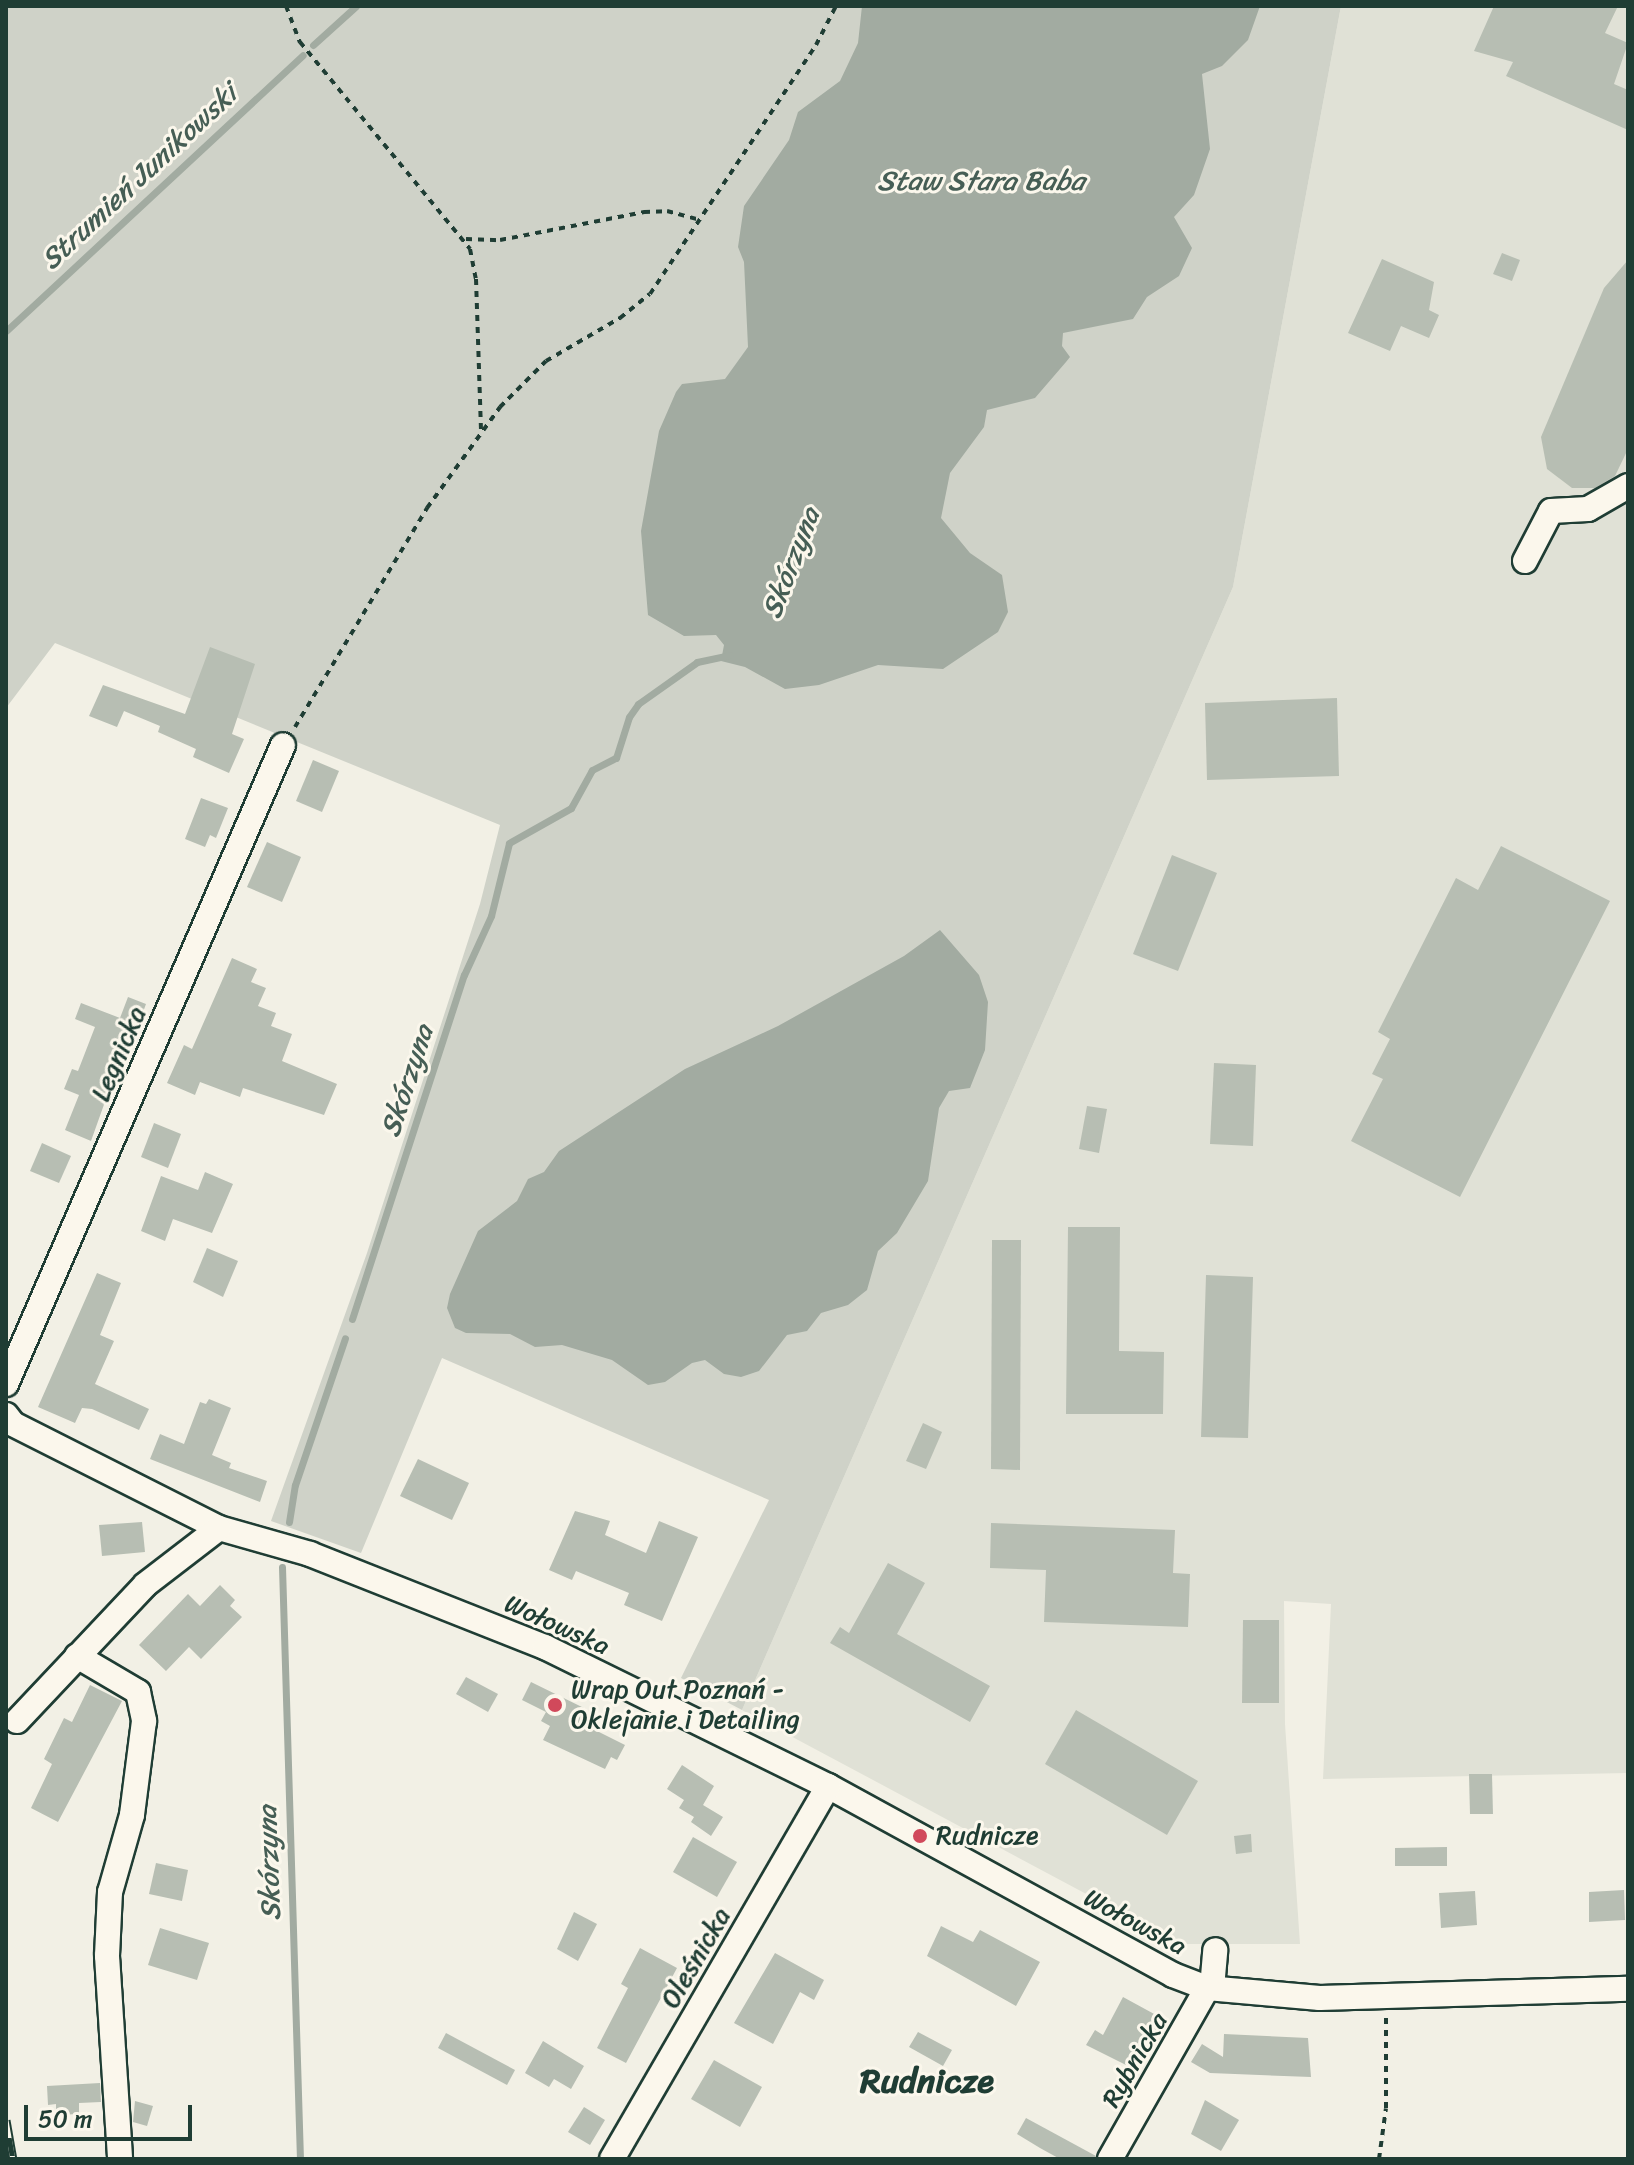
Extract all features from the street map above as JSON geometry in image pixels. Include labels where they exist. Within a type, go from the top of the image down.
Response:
[{"type":"street","points":[[1525,561],[1551,511],[1588,509],[1628,486]]},
{"type":"street","name":"Legnicka","points":[[6,1384],[283,745]]},
{"type":"street","points":[[6,1415],[13,1424],[219,1528],[145,1585],[17,1721]]},
{"type":"street","name":"Wołowska","points":[[219,1528],[310,1554],[545,1647],[828,1786],[1173,1975],[1209,1988],[1279,1997],[1628,1989]]},
{"type":"street","points":[[77,1656],[138,1692],[144,1721],[132,1815],[109,1908],[112,2093],[120,2159]]},
{"type":"street","name":"Oleśnicka","points":[[612,2159],[828,1786]]},
{"type":"street","points":[[1209,1988],[1215,1950]]},
{"type":"street","name":"Rybnicka","points":[[1110,2159],[1209,1988]]},
{"type":"path","points":[[286,6],[300,42],[464,238],[476,279],[481,433]]},
{"type":"path","points":[[283,745],[427,508],[481,433],[546,361],[635,308],[668,272],[816,45],[836,6]]},
{"type":"path","points":[[464,238],[500,240],[644,212],[667,211],[701,220]]},
{"type":"path","points":[[1379,2159],[1386,2108],[1386,1996]]},
{"type":"shaded area","points":[[6,6],[1341,6],[1233,587],[742,1710],[681,1678],[769,1500],[442,1358],[361,1553],[271,1521],[367,1253],[480,904],[500,825],[55,643],[6,708]]},
{"type":"shaded area","points":[[1341,6],[1628,6],[1628,1773],[1323,1779],[1331,1604],[1284,1601],[1285,1724],[1300,1944],[1180,1944],[742,1710],[1233,587]]},
{"type":"water","name":"Staw Stara Baba","points":[[862,6],[1260,6],[1248,40],[1222,66],[1202,74],[1210,149],[1194,195],[1174,217],[1192,248],[1179,276],[1147,297],[1133,319],[1063,333],[1062,346],[1070,357],[1066,362],[1035,398],[987,410],[984,427],[950,473],[941,518],[970,553],[1002,575],[1008,612],[998,632],[943,669],[878,665],[819,685],[785,689],[745,667],[721,661],[724,645],[716,635],[684,636],[648,615],[641,531],[659,431],[676,392],[682,384],[725,379],[748,347],[744,262],[738,247],[744,206],[789,140],[798,112],[840,81],[858,43]]},
{"type":"water","points":[[940,930],[979,975],[988,1002],[985,1050],[970,1088],[949,1091],[939,1108],[928,1181],[897,1233],[878,1251],[867,1290],[848,1305],[821,1313],[807,1331],[787,1335],[759,1371],[741,1377],[724,1374],[705,1360],[692,1363],[665,1382],[648,1385],[612,1360],[562,1345],[535,1347],[510,1334],[466,1333],[455,1328],[447,1308],[450,1294],[478,1231],[517,1201],[528,1179],[544,1172],[559,1151],[685,1069],[778,1026],[904,956]]},
{"type":"building","points":[[1494,6],[1618,6],[1605,33],[1628,43],[1614,84],[1628,90],[1628,130],[1506,76],[1513,62],[1474,51]]},
{"type":"building","points":[[1502,253],[1520,260],[1512,281],[1493,274]]},
{"type":"building","points":[[1382,259],[1434,282],[1429,310],[1439,315],[1429,338],[1401,326],[1390,351],[1348,333]]},
{"type":"building","points":[[1628,260],[1628,449],[1615,476],[1595,488],[1572,488],[1547,469],[1541,437],[1604,288]]},
{"type":"building","points":[[210,647],[255,664],[232,734],[244,739],[229,773],[193,757],[196,749],[158,732],[160,726],[124,711],[117,727],[89,716],[103,685],[185,714]]},
{"type":"building","points":[[1337,698],[1339,776],[1207,780],[1205,703]]},
{"type":"building","points":[[313,760],[339,771],[322,812],[296,801]]},
{"type":"building","points":[[201,798],[228,808],[216,838],[210,835],[205,847],[185,839]]},
{"type":"building","points":[[267,842],[301,857],[282,902],[247,887]]},
{"type":"building","points":[[1501,846],[1610,901],[1460,1197],[1351,1141],[1383,1079],[1372,1074],[1390,1039],[1378,1032],[1456,878],[1478,890]]},
{"type":"building","points":[[1172,855],[1217,873],[1178,971],[1133,954]]},
{"type":"building","points":[[232,958],[257,969],[251,982],[266,988],[258,1006],[276,1013],[271,1026],[292,1034],[282,1061],[337,1084],[324,1115],[243,1088],[240,1097],[200,1082],[195,1095],[167,1083],[184,1045],[192,1049]]},
{"type":"building","points":[[128,997],[146,1004],[132,1042],[127,1040],[91,1141],[65,1130],[79,1095],[64,1089],[72,1069],[78,1071],[95,1027],[75,1019],[81,1003],[120,1018]]},
{"type":"building","points":[[1214,1063],[1256,1065],[1253,1146],[1210,1144]]},
{"type":"building","points":[[1087,1106],[1107,1109],[1099,1153],[1079,1149]]},
{"type":"building","points":[[154,1123],[181,1134],[168,1168],[141,1157]]},
{"type":"building","points":[[42,1143],[71,1156],[59,1183],[30,1171]]},
{"type":"building","points":[[205,1172],[233,1184],[212,1233],[173,1219],[165,1241],[141,1231],[161,1176],[198,1190]]},
{"type":"building","points":[[1068,1227],[1120,1227],[1119,1351],[1164,1352],[1163,1414],[1066,1414]]},
{"type":"building","points":[[992,1240],[1021,1240],[1020,1470],[991,1469]]},
{"type":"building","points":[[207,1248],[238,1261],[223,1297],[193,1282]]},
{"type":"building","points":[[97,1273],[121,1283],[100,1335],[114,1341],[95,1384],[149,1409],[139,1430],[92,1409],[82,1408],[75,1423],[38,1407]]},
{"type":"building","points":[[1206,1275],[1253,1277],[1248,1438],[1201,1437]]},
{"type":"building","points":[[209,1399],[231,1408],[212,1455],[231,1463],[229,1468],[267,1481],[260,1502],[150,1459],[160,1434],[184,1444],[200,1402],[206,1404]]},
{"type":"building","points":[[923,1423],[942,1432],[926,1469],[906,1461]]},
{"type":"building","points":[[418,1459],[469,1483],[452,1520],[400,1496]]},
{"type":"building","points":[[575,1511],[610,1521],[605,1535],[646,1553],[659,1521],[698,1537],[662,1621],[624,1605],[629,1593],[576,1571],[572,1580],[549,1570]]},
{"type":"building","points":[[142,1522],[145,1552],[102,1556],[99,1525]]},
{"type":"building","points":[[991,1523],[1175,1530],[1173,1573],[1190,1574],[1188,1627],[1044,1622],[1046,1570],[990,1568]]},
{"type":"building","points":[[888,1563],[925,1583],[897,1634],[990,1686],[970,1722],[830,1643],[840,1627],[849,1633]]},
{"type":"building","points":[[220,1585],[235,1600],[230,1606],[242,1617],[201,1659],[189,1647],[166,1671],[139,1645],[188,1594],[200,1606]]},
{"type":"building","points":[[1243,1620],[1279,1620],[1279,1703],[1242,1703]]},
{"type":"building","points":[[466,1677],[498,1694],[488,1712],[456,1694]]},
{"type":"building","points":[[531,1682],[586,1709],[579,1722],[625,1745],[617,1760],[611,1757],[605,1769],[543,1740],[550,1726],[541,1721],[546,1712],[522,1700]]},
{"type":"building","points":[[90,1685],[122,1701],[58,1822],[31,1808],[52,1764],[44,1759],[64,1718],[72,1722]]},
{"type":"building","points":[[1076,1710],[1198,1781],[1167,1835],[1045,1764]]},
{"type":"building","points":[[682,1765],[714,1786],[703,1805],[723,1817],[711,1836],[691,1822],[694,1817],[679,1808],[684,1800],[667,1789]]},
{"type":"building","points":[[1469,1774],[1492,1774],[1493,1814],[1470,1814]]},
{"type":"building","points":[[1251,1834],[1252,1852],[1236,1854],[1234,1836]]},
{"type":"building","points":[[693,1837],[737,1862],[717,1897],[673,1872]]},
{"type":"building","points":[[1447,1847],[1447,1866],[1395,1866],[1395,1848]]},
{"type":"building","points":[[156,1863],[188,1870],[182,1901],[149,1894]]},
{"type":"building","points":[[1624,1890],[1625,1920],[1589,1922],[1589,1892]]},
{"type":"building","points":[[1475,1891],[1477,1925],[1441,1928],[1439,1893]]},
{"type":"building","points":[[574,1912],[597,1924],[578,1961],[557,1949]]},
{"type":"building","points":[[941,1926],[973,1942],[980,1930],[1040,1962],[1016,2006],[927,1956]]},
{"type":"building","points":[[160,1928],[209,1943],[197,1980],[148,1965]]},
{"type":"building","points":[[640,1948],[677,1968],[626,2063],[597,2048],[628,1988],[621,1984]]},
{"type":"building","points":[[775,1953],[824,1980],[814,2000],[800,1992],[773,2044],[734,2023]]},
{"type":"building","points":[[1123,1997],[1167,2021],[1136,2070],[1086,2045],[1095,2030],[1103,2035]]},
{"type":"building","points":[[918,2032],[952,2050],[943,2066],[909,2047]]},
{"type":"building","points":[[446,2033],[515,2070],[507,2085],[438,2048]]},
{"type":"building","points":[[1224,2034],[1308,2038],[1311,2077],[1210,2073],[1191,2062],[1202,2044],[1223,2057]]},
{"type":"building","points":[[543,2041],[584,2066],[571,2089],[554,2079],[549,2087],[525,2073]]},
{"type":"building","points":[[714,2060],[762,2087],[740,2127],[691,2099]]},
{"type":"building","points":[[100,2083],[101,2102],[79,2103],[79,2114],[56,2115],[56,2104],[48,2105],[47,2086]]},
{"type":"building","points":[[1205,2100],[1239,2120],[1221,2151],[1191,2134]]},
{"type":"building","points":[[135,2101],[153,2106],[147,2126],[133,2122]]},
{"type":"building","points":[[584,2107],[605,2120],[590,2145],[568,2132]]},
{"type":"building","points":[[1026,2118],[1096,2156],[1095,2159],[1060,2159],[1040,2148],[1017,2134]]},
{"type":"waterway","name":"Strumień Junikowski","points":[[313,45],[356,6]]},
{"type":"waterway","name":"Strumień Junikowski","points":[[6,331],[303,55]]},
{"type":"waterway","name":"Skórzyna","points":[[352,1319],[464,975],[491,916],[509,843],[571,808],[592,770],[616,758],[629,717],[638,704],[697,662],[729,655]]},
{"type":"waterway","name":"Skórzyna","points":[[289,1522],[295,1485],[345,1338]]},
{"type":"waterway","name":"Skórzyna","points":[[282,1567],[300,2159]]},
{"type":"railway","points":[[6,2120],[13,2159]]},
{"type":"place","name":"Wrap Out Poznań - Oklejanie i Detailing","points":[[555,1705]]},
{"type":"place","name":"Rudnicze","points":[[920,1836]]},
{"type":"district","name":"Rudnicze","points":[[927,2082]]}]
